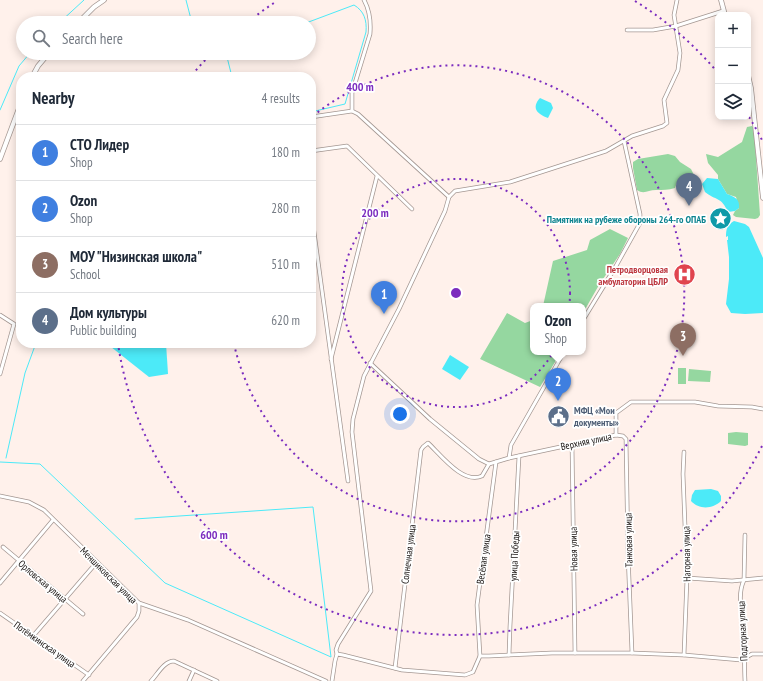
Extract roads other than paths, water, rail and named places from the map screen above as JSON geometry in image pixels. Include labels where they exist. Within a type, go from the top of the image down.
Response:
[{"type":"street","points":[[85,16],[104,0]]},
{"type":"street","points":[[352,111],[352,93],[370,29],[368,9],[364,0]]},
{"type":"street","points":[[332,681],[338,644],[371,591],[352,432],[353,419],[364,376],[380,347],[445,211],[449,196],[455,191],[510,182],[606,151],[632,136],[668,123],[664,100],[678,70],[680,53],[674,14],[677,0]]},
{"type":"street","points":[[721,0],[724,12]]},
{"type":"street","points":[[627,30],[653,30],[715,15]]},
{"type":"street","points":[[35,72],[43,60]]},
{"type":"street","points":[[750,84],[763,198]]},
{"type":"street","points":[[316,116],[352,111],[358,114],[449,196]]},
{"type":"street","points":[[0,159],[16,116]]},
{"type":"street","points":[[586,315],[640,223],[640,214],[624,141]]},
{"type":"street","points":[[316,150],[347,146],[412,209]]},
{"type":"street","points":[[331,361],[377,176]]},
{"type":"street","points":[[316,248],[348,481]]},
{"type":"street","points":[[0,315],[14,324],[0,374]]},
{"type":"street","points":[[509,458],[512,445],[562,355]]},
{"type":"street","points":[[370,363],[430,419],[479,459],[489,464]]},
{"type":"street","name":"Верхняя улица","points":[[428,443],[455,469],[468,476],[476,477],[482,476],[489,464],[509,458],[616,435],[616,413],[631,402],[695,402],[718,406],[752,407],[763,409]]},
{"type":"street","name":"Танковая улица","points":[[616,435],[623,436],[626,439],[628,554],[632,653]]},
{"type":"street","name":"Солнечная улица","points":[[395,668],[421,450],[428,443]]},
{"type":"street","name":"Новая улица","points":[[572,444],[575,653]]},
{"type":"street","name":"Нагорная улица","points":[[684,452],[687,578],[684,655]]},
{"type":"street","name":"улица Победы","points":[[509,655],[519,456]]},
{"type":"street","name":"Весёлая улица","points":[[480,656],[477,605],[496,462]]},
{"type":"street","name":"Меншиковская улица","points":[[0,496],[29,502],[36,505],[139,603],[137,617],[83,681]]},
{"type":"street","points":[[0,583],[53,520]]},
{"type":"street","name":"Подгорная улица","points":[[745,535],[744,580],[740,595],[744,627],[745,681]]},
{"type":"street","name":"Орловская улица","points":[[2,547],[83,614]]},
{"type":"street","points":[[33,636],[97,562]]},
{"type":"street","points":[[687,578],[718,581],[763,578]]},
{"type":"street","points":[[139,603],[188,620],[326,681]]},
{"type":"street","name":"Потёмкинская улица","points":[[0,613],[89,675]]},
{"type":"street","points":[[337,654],[402,670],[466,675],[473,672],[480,656],[552,653],[632,653],[684,655],[741,660],[752,654],[763,654]]},
{"type":"street","points":[[151,681],[170,661],[174,661],[217,681]]},
{"type":"street","points":[[189,681],[194,670]]},
{"type":"water","points":[[540,98],[551,103],[553,108],[548,118],[538,113],[536,110],[537,102]]},
{"type":"water","points":[[707,178],[718,179],[727,194],[738,200],[739,208],[735,211],[728,212],[721,201],[705,192],[702,184]]},
{"type":"water","points":[[734,221],[745,224],[749,227],[763,258],[763,313],[731,313],[726,304],[729,279],[729,257],[728,236],[726,237],[726,232],[728,226]]},
{"type":"water","points":[[112,348],[166,348],[168,374],[149,377]]},
{"type":"water","points":[[450,355],[469,367],[460,380],[442,369]]},
{"type":"water","points":[[711,489],[718,491],[721,496],[721,501],[718,504],[710,507],[702,507],[691,501],[695,490]]},
{"type":"waterway","points":[[67,16],[84,0]]},
{"type":"waterway","points":[[186,0],[190,16]]},
{"type":"waterway","points":[[316,19],[354,5],[364,16],[366,24],[366,32],[345,104],[316,111]]},
{"type":"waterway","points":[[16,72],[24,60]]},
{"type":"waterway","points":[[228,60],[231,72]]},
{"type":"waterway","points":[[0,110],[16,73]]},
{"type":"waterway","points":[[6,458],[25,373],[34,348]]},
{"type":"waterway","points":[[0,462],[40,464],[165,583],[331,657],[313,507],[135,519]]},
{"type":"place","name":"Дом культуры","points":[[689,206]]},
{"type":"place","name":"Памятник на рубеже обороны 264-го ОПАБ","points":[[721,219]]},
{"type":"place","name":"Петродворцовая амбулатория ЦБЛР","points":[[684,275]]},
{"type":"place","name":"СТО Лидер","points":[[384,314]]},
{"type":"place","name":"МОУ \"Низинская школа\"","points":[[683,356]]},
{"type":"place","name":"Ozon","points":[[558,401]]},
{"type":"place","name":"МФЦ «Мои документы»","points":[[558,416]]}]
